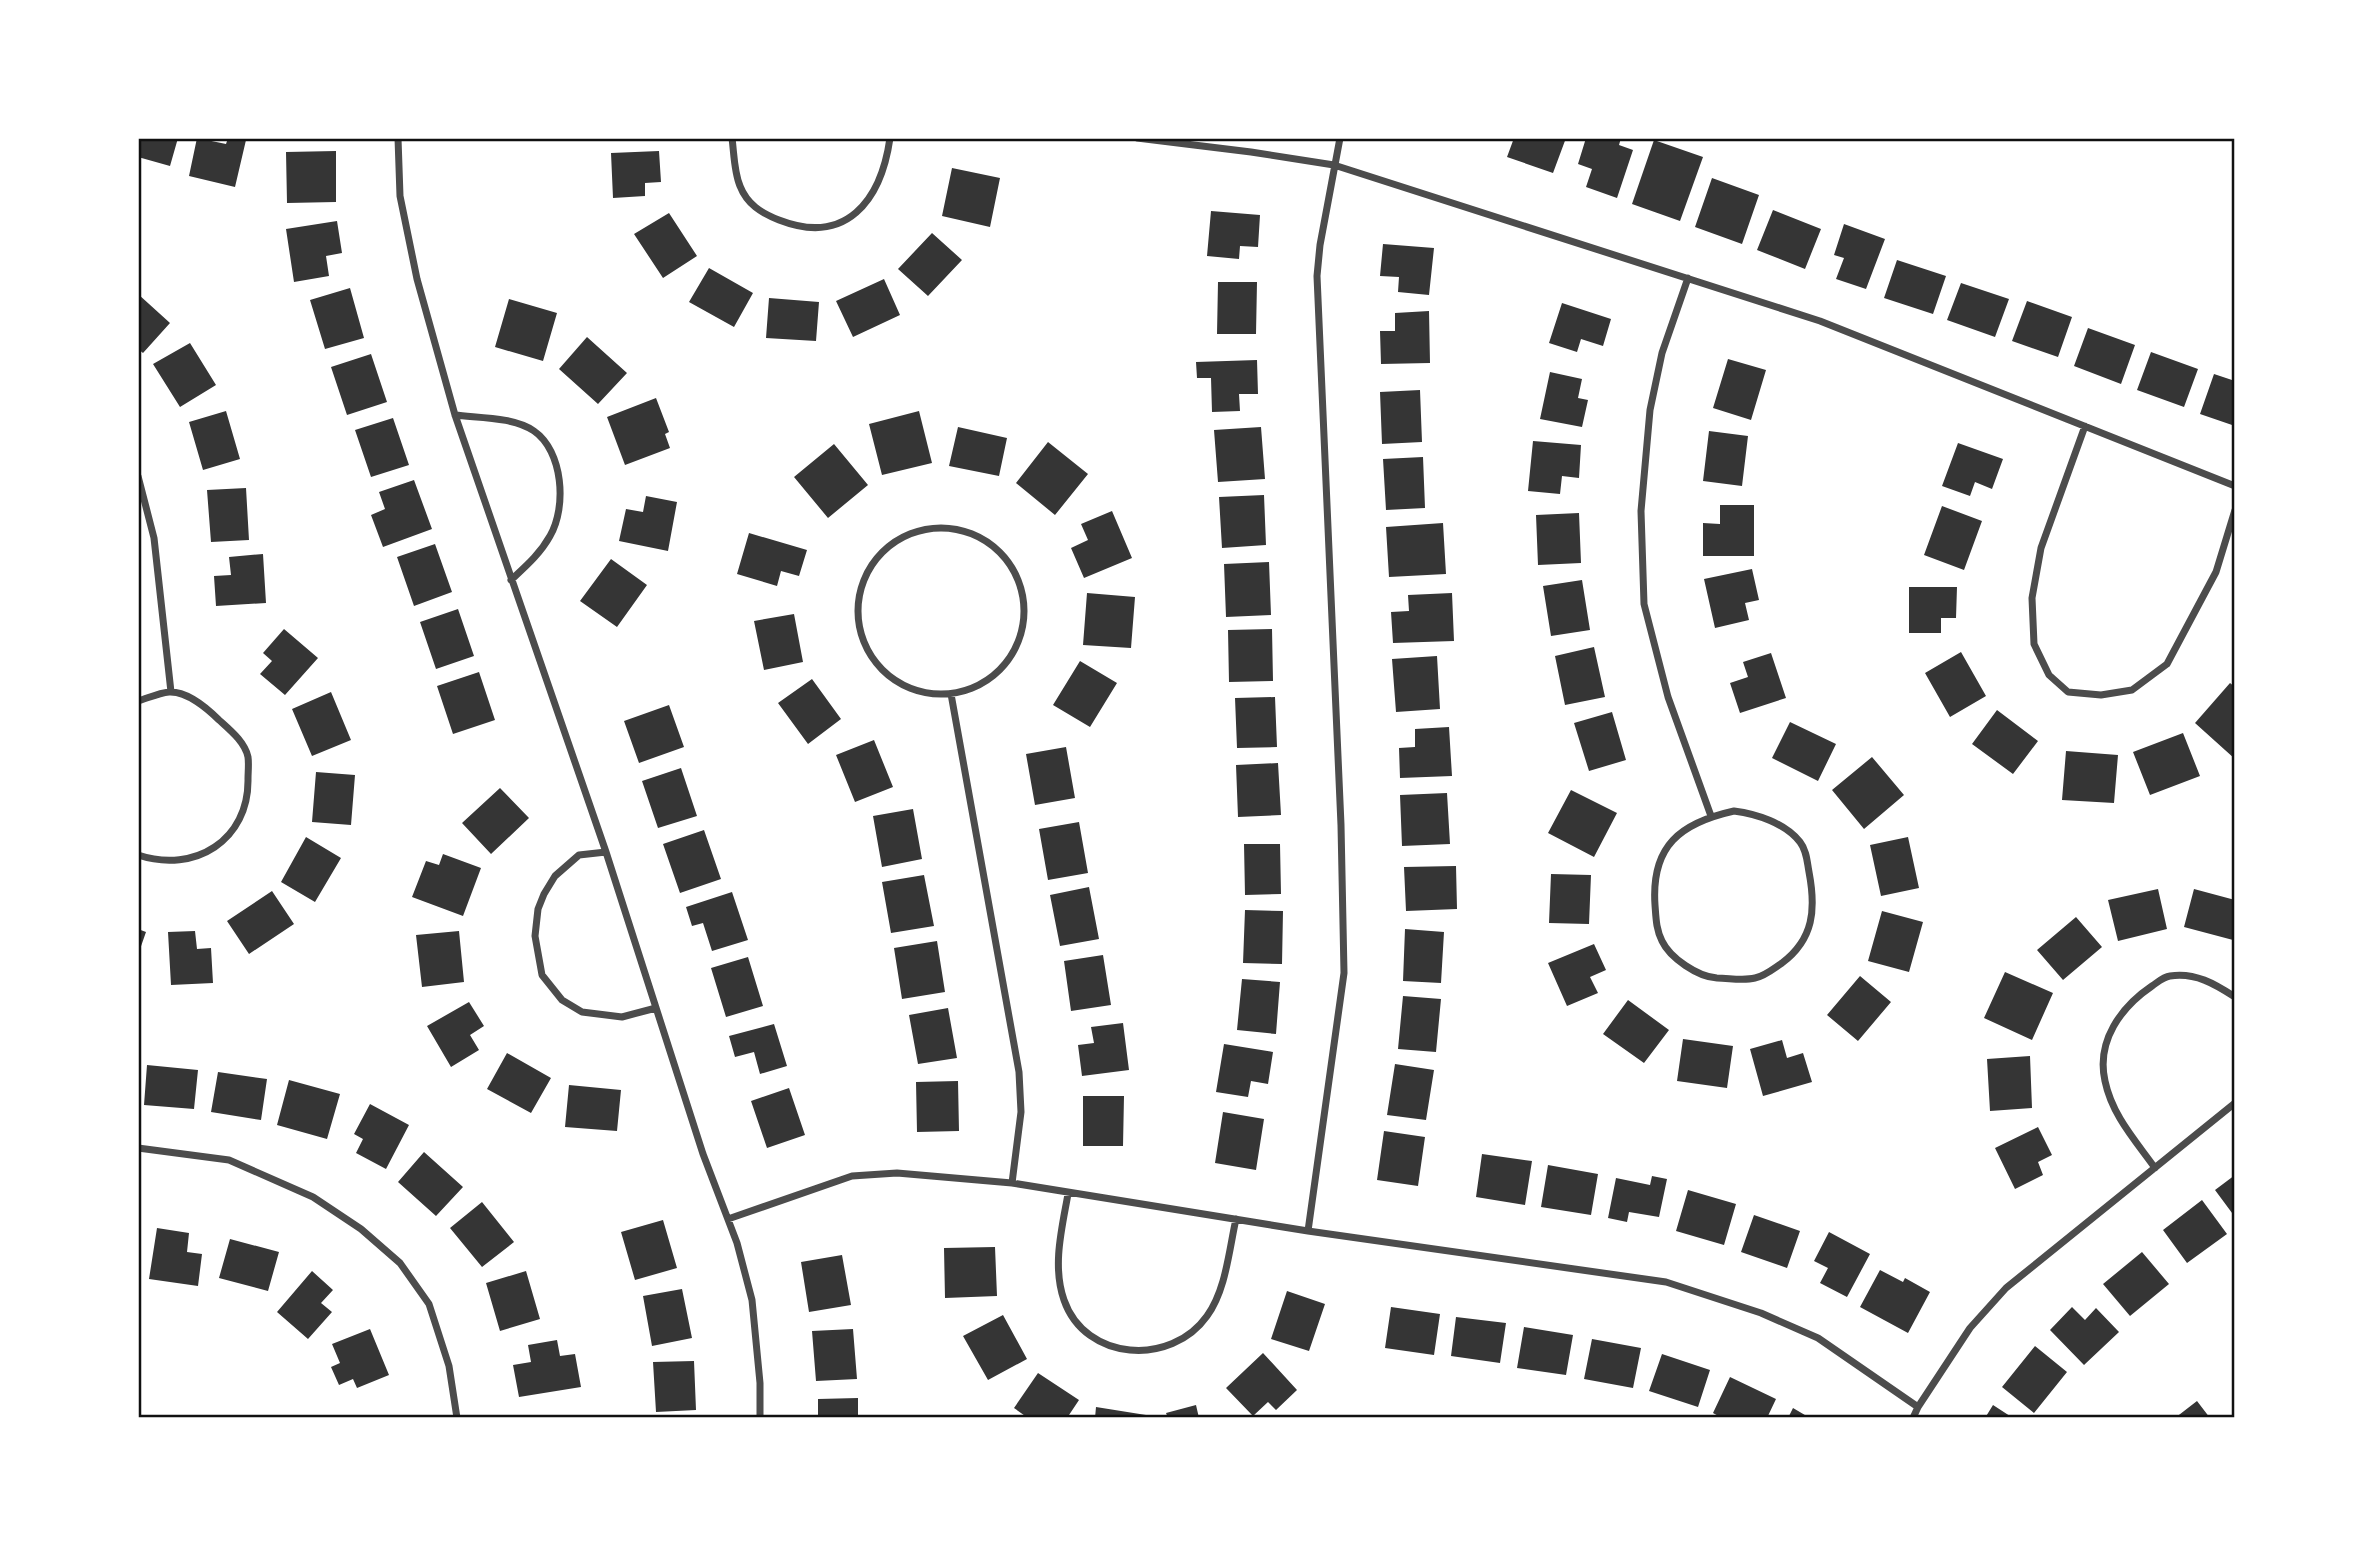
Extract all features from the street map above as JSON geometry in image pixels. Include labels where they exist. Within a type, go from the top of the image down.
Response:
[{"type":"street","points":[[398,138],[400,197],[417,279],[454,415],[606,852],[703,1154],[737,1243],[752,1300],[760,1383],[760,1418]]},
{"type":"street","points":[[732,138],[739,186],[750,202],[761,213],[797,227],[812,229],[831,226],[849,218],[867,202],[888,154],[890,138]]},
{"type":"street","points":[[1137,138],[1335,165],[1821,321],[2235,486]]},
{"type":"street","points":[[1308,1231],[1344,973],[1340,811],[1317,276],[1320,245],[1340,138]]},
{"type":"street","points":[[1688,278],[1662,353],[1650,410],[1641,511],[1644,604],[1668,697],[1711,816]]},
{"type":"street","points":[[454,415],[511,422],[533,430],[545,442],[556,462],[559,513],[552,533],[535,559],[511,580]]},
{"type":"street","points":[[2085,426],[2041,548],[2032,598],[2034,644],[2049,675],[2068,692],[2101,695],[2132,690],[2167,664],[2216,572],[2235,510]]},
{"type":"street","points":[[138,476],[154,538],[171,692]]},
{"type":"street","points":[[929,528],[959,529],[983,539],[1003,555],[1017,577],[1024,602],[1023,628],[1014,652],[998,672],[987,680],[976,687],[951,694],[922,693],[895,681],[874,662],[860,636],[856,607],[863,579],[878,554],[902,537],[929,528]]},
{"type":"street","points":[[138,701],[171,692],[202,704],[237,737],[248,756],[248,797],[241,820],[232,833],[203,855],[184,859],[148,858],[138,855]]},
{"type":"street","points":[[951,694],[1019,1072],[1021,1112],[1012,1183]]},
{"type":"street","points":[[1734,811],[1752,813],[1778,824],[1799,841],[1805,851],[1814,898],[1812,917],[1804,939],[1796,953],[1766,974],[1752,979],[1712,978],[1692,971],[1663,944],[1656,926],[1654,893],[1657,868],[1673,838],[1697,821],[1711,816],[1734,811]]},
{"type":"street","points":[[606,852],[579,855],[555,876],[544,894],[538,909],[535,936],[542,975],[562,1000],[582,1012],[622,1017],[656,1008]]},
{"type":"street","points":[[2155,1168],[2114,1110],[2104,1078],[2105,1045],[2109,1032],[2134,999],[2167,976],[2188,975],[2214,983],[2235,997]]},
{"type":"street","points":[[1913,1418],[1970,1328],[2006,1288],[2235,1103]]},
{"type":"street","points":[[138,1148],[229,1160],[313,1197],[361,1229],[400,1263],[429,1304],[449,1366],[457,1418]]},
{"type":"street","points":[[728,1219],[852,1175],[897,1173],[1012,1183],[1308,1231],[1666,1282],[1761,1313],[1818,1338],[1918,1407]]},
{"type":"street","points":[[1068,1194],[1058,1265],[1064,1301],[1080,1326],[1103,1343],[1137,1352],[1170,1346],[1199,1327],[1209,1315],[1216,1298],[1236,1219]]},
{"type":"building","points":[[138,138],[178,138],[170,166],[138,157]]},
{"type":"building","points":[[197,138],[226,144],[228,138],[246,140],[235,187],[189,176]]},
{"type":"building","points":[[1514,138],[1566,138],[1553,173],[1507,157]]},
{"type":"building","points":[[1586,138],[1621,138],[1619,145],[1633,150],[1617,198],[1586,187],[1592,169],[1578,164]]},
{"type":"building","points":[[1654,140],[1703,157],[1680,221],[1632,204]]},
{"type":"building","points":[[336,151],[336,202],[287,203],[286,152]]},
{"type":"building","points":[[659,151],[661,182],[645,183],[645,196],[613,198],[611,153]]},
{"type":"building","points":[[952,168],[1000,178],[990,227],[942,216]]},
{"type":"building","points":[[1712,178],[1759,195],[1742,244],[1695,227]]},
{"type":"building","points":[[1773,210],[1821,229],[1805,269],[1757,250]]},
{"type":"building","points":[[1211,211],[1260,215],[1258,247],[1240,246],[1239,259],[1207,256]]},
{"type":"building","points":[[669,213],[697,256],[663,278],[634,234]]},
{"type":"building","points":[[337,221],[342,253],[326,256],[329,276],[294,282],[286,229]]},
{"type":"building","points":[[1844,224],[1885,239],[1866,289],[1836,279],[1844,258],[1834,255]]},
{"type":"building","points":[[932,233],[962,260],[928,296],[898,269]]},
{"type":"building","points":[[1383,244],[1434,248],[1429,295],[1398,292],[1399,277],[1380,276]]},
{"type":"building","points":[[1897,260],[1946,276],[1933,314],[1884,298]]},
{"type":"building","points":[[709,268],[753,293],[734,327],[689,302]]},
{"type":"building","points":[[884,279],[900,315],[853,337],[836,301]]},
{"type":"building","points":[[1218,282],[1257,282],[1256,334],[1217,334]]},
{"type":"building","points":[[1961,283],[2009,299],[1995,337],[1947,320]]},
{"type":"building","points":[[350,288],[364,338],[325,349],[310,300]]},
{"type":"building","points":[[138,294],[170,323],[143,353],[138,349]]},
{"type":"building","points":[[769,298],[819,302],[816,341],[766,338]]},
{"type":"building","points":[[509,299],[557,313],[543,361],[495,347]]},
{"type":"building","points":[[2027,301],[2072,317],[2058,357],[2012,341]]},
{"type":"building","points":[[1562,303],[1611,319],[1603,346],[1581,339],[1577,352],[1549,343]]},
{"type":"building","points":[[1429,311],[1430,363],[1381,364],[1380,331],[1395,331],[1395,313]]},
{"type":"building","points":[[2088,328],[2135,345],[2121,384],[2074,366]]},
{"type":"building","points":[[587,337],[627,373],[598,404],[559,369]]},
{"type":"building","points":[[190,343],[216,385],[180,407],[153,364]]},
{"type":"building","points":[[2151,352],[2198,369],[2184,407],[2137,390]]},
{"type":"building","points":[[371,354],[387,402],[347,415],[331,367]]},
{"type":"building","points":[[1728,359],[1766,370],[1751,420],[1713,408]]},
{"type":"building","points":[[1257,360],[1258,394],[1239,394],[1240,411],[1212,412],[1211,378],[1197,378],[1196,362]]},
{"type":"building","points":[[1550,372],[1582,379],[1578,398],[1588,400],[1582,427],[1540,419]]},
{"type":"building","points":[[2214,374],[2235,381],[2235,426],[2200,414]]},
{"type":"building","points":[[1420,390],[1422,442],[1382,444],[1380,392]]},
{"type":"building","points":[[656,398],[669,432],[665,434],[670,448],[625,465],[607,417]]},
{"type":"building","points":[[226,411],[240,459],[203,470],[189,422]]},
{"type":"building","points":[[919,411],[932,463],[882,475],[869,424]]},
{"type":"building","points":[[393,418],[409,465],[371,477],[355,430]]},
{"type":"building","points":[[958,427],[1007,438],[999,476],[949,466]]},
{"type":"building","points":[[1261,427],[1265,479],[1218,482],[1214,430]]},
{"type":"building","points":[[1709,431],[1748,436],[1742,486],[1703,481]]},
{"type":"building","points":[[1533,441],[1581,445],[1579,478],[1562,476],[1560,494],[1528,491]]},
{"type":"building","points":[[1048,442],[1088,474],[1055,515],[1016,483]]},
{"type":"building","points":[[1958,443],[2003,459],[1992,489],[1975,482],[1970,496],[1942,486]]},
{"type":"building","points":[[834,444],[868,485],[828,518],[794,477]]},
{"type":"building","points":[[1423,457],[1425,508],[1386,510],[1383,459]]},
{"type":"building","points":[[414,480],[432,529],[383,547],[371,515],[385,509],[379,492]]},
{"type":"building","points":[[246,488],[249,540],[211,542],[207,490]]},
{"type":"building","points":[[1264,495],[1266,545],[1222,548],[1219,497]]},
{"type":"building","points":[[646,496],[677,502],[668,551],[619,541],[626,509],[643,512]]},
{"type":"building","points":[[1720,505],[1754,505],[1754,556],[1703,556],[1703,523],[1720,524]]},
{"type":"building","points":[[1942,506],[1982,521],[1964,570],[1924,555]]},
{"type":"building","points":[[1112,511],[1132,558],[1084,578],[1071,548],[1088,540],[1081,524]]},
{"type":"building","points":[[1579,513],[1581,563],[1538,565],[1536,515]]},
{"type":"building","points":[[1443,523],[1446,574],[1389,577],[1386,527]]},
{"type":"building","points":[[749,533],[807,550],[799,576],[781,571],[777,586],[737,574]]},
{"type":"building","points":[[435,544],[452,592],[414,606],[397,557]]},
{"type":"building","points":[[263,554],[266,603],[216,606],[214,576],[231,575],[229,557]]},
{"type":"building","points":[[611,559],[647,585],[617,627],[580,601]]},
{"type":"building","points":[[1269,562],[1271,615],[1226,617],[1224,564]]},
{"type":"building","points":[[1752,569],[1759,600],[1745,603],[1749,620],[1715,628],[1704,579]]},
{"type":"building","points":[[1582,580],[1590,630],[1551,636],[1543,586]]},
{"type":"building","points":[[1909,587],[1957,587],[1956,618],[1941,618],[1941,633],[1909,633]]},
{"type":"building","points":[[1087,593],[1135,597],[1131,648],[1083,645]]},
{"type":"building","points":[[1452,593],[1454,641],[1393,643],[1391,612],[1409,611],[1408,595]]},
{"type":"building","points":[[458,609],[474,656],[436,669],[420,622]]},
{"type":"building","points":[[794,614],[803,662],[764,670],[754,621]]},
{"type":"building","points":[[284,629],[318,658],[285,695],[260,674],[272,661],[263,653]]},
{"type":"building","points":[[1272,629],[1273,681],[1229,682],[1228,630]]},
{"type":"building","points":[[1594,647],[1605,697],[1565,705],[1555,656]]},
{"type":"building","points":[[1961,652],[1986,696],[1950,717],[1925,673]]},
{"type":"building","points":[[1771,653],[1786,698],[1740,713],[1730,683],[1748,677],[1743,662]]},
{"type":"building","points":[[1437,656],[1440,709],[1396,712],[1392,659]]},
{"type":"building","points":[[1080,661],[1117,683],[1090,727],[1053,705]]},
{"type":"building","points":[[479,672],[495,720],[453,734],[437,686]]},
{"type":"building","points":[[812,679],[841,719],[808,744],[778,703]]},
{"type":"building","points":[[2230,683],[2235,687],[2235,759],[2195,723]]},
{"type":"building","points":[[331,692],[351,740],[312,756],[292,709]]},
{"type":"building","points":[[1275,697],[1277,747],[1237,748],[1235,698]]},
{"type":"building","points":[[669,705],[684,747],[639,763],[624,721]]},
{"type":"building","points":[[1997,710],[2038,741],[2013,774],[1972,744]]},
{"type":"building","points":[[1612,712],[1626,760],[1589,771],[1574,723]]},
{"type":"building","points":[[1790,722],[1836,744],[1818,781],[1772,758]]},
{"type":"building","points":[[1449,727],[1452,776],[1400,778],[1399,748],[1415,747],[1415,729]]},
{"type":"building","points":[[2183,733],[2200,776],[2150,795],[2133,752]]},
{"type":"building","points":[[874,740],[893,787],[855,802],[836,755]]},
{"type":"building","points":[[1066,747],[1075,798],[1035,805],[1026,754]]},
{"type":"building","points":[[2066,751],[2118,755],[2114,803],[2062,800]]},
{"type":"building","points":[[1872,757],[1904,795],[1864,829],[1832,790]]},
{"type":"building","points":[[1278,763],[1281,815],[1238,817],[1236,765]]},
{"type":"building","points":[[681,768],[697,816],[658,828],[642,781]]},
{"type":"building","points":[[316,772],[355,775],[351,825],[312,822]]},
{"type":"building","points":[[500,788],[529,818],[491,854],[462,823]]},
{"type":"building","points":[[1571,790],[1617,813],[1594,857],[1548,833]]},
{"type":"building","points":[[1447,793],[1450,844],[1402,846],[1400,795]]},
{"type":"building","points":[[913,809],[922,859],[882,867],[873,816]]},
{"type":"building","points":[[1079,822],[1088,873],[1048,880],[1039,829]]},
{"type":"building","points":[[704,830],[721,879],[680,893],[663,844]]},
{"type":"building","points":[[306,837],[341,858],[315,902],[281,882]]},
{"type":"building","points":[[1908,837],[1919,888],[1881,896],[1870,845]]},
{"type":"building","points":[[1244,844],[1280,844],[1281,894],[1245,895]]},
{"type":"building","points":[[443,854],[481,868],[463,916],[412,897],[426,861],[439,865]]},
{"type":"building","points":[[1456,866],[1457,909],[1406,911],[1404,867]]},
{"type":"building","points":[[1551,874],[1591,875],[1589,924],[1549,923]]},
{"type":"building","points":[[924,875],[934,926],[891,933],[882,882]]},
{"type":"building","points":[[1089,887],[1099,939],[1060,946],[1050,895]]},
{"type":"building","points":[[2158,889],[2167,929],[2118,941],[2108,900]]},
{"type":"building","points":[[2194,889],[2235,900],[2233,940],[2184,927]]},
{"type":"building","points":[[272,891],[294,924],[249,954],[227,921]]},
{"type":"building","points":[[732,892],[748,940],[712,951],[703,923],[692,926],[686,907]]},
{"type":"building","points":[[1245,910],[1283,911],[1282,964],[1243,963]]},
{"type":"building","points":[[1882,911],[1923,922],[1909,972],[1868,961]]},
{"type":"building","points":[[2076,917],[2102,947],[2063,980],[2037,950]]},
{"type":"building","points":[[138,929],[146,932],[139,952],[138,952]]},
{"type":"building","points":[[1405,929],[1444,932],[1441,983],[1403,981]]},
{"type":"building","points":[[195,931],[197,949],[211,948],[213,983],[171,985],[168,932]]},
{"type":"building","points":[[459,931],[464,982],[422,987],[416,935]]},
{"type":"building","points":[[937,941],[945,992],[902,999],[894,948]]},
{"type":"building","points":[[1594,944],[1606,970],[1590,977],[1598,993],[1567,1006],[1548,963]]},
{"type":"building","points":[[1103,955],[1111,1005],[1071,1011],[1064,961]]},
{"type":"building","points":[[748,957],[763,1006],[726,1017],[711,968]]},
{"type":"building","points":[[2005,972],[2053,993],[2032,1040],[1984,1018]]},
{"type":"building","points":[[1860,976],[1891,1002],[1858,1041],[1827,1015]]},
{"type":"building","points":[[1242,979],[1280,982],[1276,1034],[1237,1030]]},
{"type":"building","points":[[1403,996],[1441,999],[1436,1052],[1398,1049]]},
{"type":"building","points":[[1628,1000],[1669,1030],[1644,1063],[1603,1034]]},
{"type":"building","points":[[469,1002],[484,1026],[470,1035],[479,1050],[451,1067],[427,1026]]},
{"type":"building","points":[[948,1008],[957,1058],[918,1064],[909,1015]]},
{"type":"building","points":[[1123,1023],[1129,1070],[1082,1076],[1078,1045],[1094,1043],[1091,1027]]},
{"type":"building","points":[[774,1024],[787,1066],[760,1074],[754,1052],[735,1057],[729,1036]]},
{"type":"building","points":[[1683,1039],[1733,1046],[1727,1088],[1677,1081]]},
{"type":"building","points":[[1782,1040],[1787,1058],[1803,1053],[1812,1082],[1763,1096],[1750,1049]]},
{"type":"building","points":[[1224,1044],[1273,1052],[1268,1084],[1251,1081],[1248,1097],[1216,1092]]},
{"type":"building","points":[[507,1053],[551,1078],[531,1113],[487,1089]]},
{"type":"building","points":[[2030,1056],[2032,1108],[1990,1111],[1987,1059]]},
{"type":"building","points":[[1395,1064],[1434,1070],[1426,1120],[1387,1115]]},
{"type":"building","points":[[147,1065],[198,1070],[194,1109],[144,1105]]},
{"type":"building","points":[[218,1072],[267,1079],[261,1120],[211,1112]]},
{"type":"building","points":[[289,1080],[340,1094],[327,1139],[277,1125]]},
{"type":"building","points":[[958,1081],[959,1131],[917,1132],[916,1082]]},
{"type":"building","points":[[569,1085],[621,1090],[617,1131],[565,1127]]},
{"type":"building","points":[[789,1088],[805,1135],[767,1148],[751,1101]]},
{"type":"building","points":[[1083,1096],[1124,1096],[1123,1146],[1083,1146]]},
{"type":"building","points":[[370,1104],[409,1125],[386,1169],[356,1153],[363,1139],[354,1134]]},
{"type":"building","points":[[1223,1112],[1264,1119],[1256,1170],[1215,1163]]},
{"type":"building","points":[[2038,1127],[2052,1155],[2038,1162],[2043,1175],[2015,1189],[1995,1148]]},
{"type":"building","points":[[1384,1131],[1425,1137],[1418,1186],[1377,1180]]},
{"type":"building","points":[[424,1152],[463,1187],[436,1216],[398,1182]]},
{"type":"building","points":[[1482,1154],[1532,1161],[1525,1205],[1476,1197]]},
{"type":"building","points":[[1548,1165],[1598,1174],[1591,1215],[1541,1207]]},
{"type":"building","points":[[2235,1175],[2235,1217],[2215,1190]]},
{"type":"building","points":[[1652,1176],[1667,1179],[1659,1217],[1629,1212],[1627,1222],[1608,1218],[1616,1178],[1650,1185]]},
{"type":"building","points":[[1688,1190],[1736,1204],[1724,1245],[1676,1231]]},
{"type":"building","points":[[2202,1200],[2227,1234],[2187,1263],[2163,1230]]},
{"type":"building","points":[[482,1202],[514,1242],[482,1267],[450,1228]]},
{"type":"building","points":[[1754,1215],[1800,1231],[1787,1268],[1741,1252]]},
{"type":"building","points":[[663,1220],[677,1268],[635,1280],[621,1232]]},
{"type":"building","points":[[157,1228],[189,1233],[187,1252],[202,1254],[198,1286],[149,1279]]},
{"type":"building","points":[[1829,1232],[1870,1254],[1847,1297],[1820,1283],[1828,1268],[1814,1261]]},
{"type":"building","points":[[230,1239],[279,1252],[268,1291],[219,1278]]},
{"type":"building","points":[[995,1247],[997,1296],[945,1298],[944,1248]]},
{"type":"building","points":[[2142,1252],[2169,1284],[2130,1316],[2103,1284]]},
{"type":"building","points":[[842,1255],[851,1305],[809,1312],[801,1262]]},
{"type":"building","points":[[1880,1270],[1903,1282],[1905,1278],[1930,1292],[1908,1333],[1860,1307]]},
{"type":"building","points":[[312,1271],[333,1290],[321,1303],[332,1312],[308,1339],[277,1312]]},
{"type":"building","points":[[526,1271],[540,1319],[500,1331],[486,1283]]},
{"type":"building","points":[[682,1289],[692,1338],[652,1346],[643,1296]]},
{"type":"building","points":[[1287,1291],[1325,1304],[1309,1351],[1271,1339]]},
{"type":"building","points":[[1391,1307],[1440,1314],[1434,1355],[1385,1348]]},
{"type":"building","points":[[2072,1307],[2085,1320],[2096,1308],[2119,1332],[2084,1365],[2050,1330]]},
{"type":"building","points":[[1003,1315],[1027,1359],[988,1380],[963,1336]]},
{"type":"building","points":[[1456,1317],[1506,1323],[1500,1363],[1451,1356]]},
{"type":"building","points":[[1524,1327],[1573,1335],[1566,1375],[1517,1368]]},
{"type":"building","points":[[370,1329],[389,1375],[357,1388],[353,1379],[339,1385],[331,1367],[340,1363],[332,1344]]},
{"type":"building","points":[[853,1329],[857,1379],[816,1381],[812,1331]]},
{"type":"building","points":[[1592,1339],[1641,1348],[1633,1388],[1584,1379]]},
{"type":"building","points":[[557,1340],[560,1356],[575,1354],[581,1387],[519,1397],[513,1365],[531,1362],[528,1345]]},
{"type":"building","points":[[2035,1346],[2067,1372],[2034,1413],[2002,1387]]},
{"type":"building","points":[[1263,1353],[1297,1390],[1276,1410],[1268,1402],[1253,1416],[1226,1388]]},
{"type":"building","points":[[1662,1354],[1710,1370],[1698,1407],[1649,1391]]},
{"type":"building","points":[[694,1361],[696,1410],[656,1412],[653,1362]]},
{"type":"building","points":[[1038,1373],[1079,1400],[1067,1418],[1028,1418],[1014,1408]]},
{"type":"building","points":[[1730,1377],[1776,1399],[1767,1418],[1722,1418],[1713,1413]]},
{"type":"building","points":[[858,1398],[858,1418],[818,1418],[818,1399]]},
{"type":"building","points":[[2197,1401],[2210,1418],[2175,1418]]},
{"type":"building","points":[[1196,1405],[1199,1418],[1168,1418],[1166,1413]]},
{"type":"building","points":[[1993,1405],[2013,1418],[1985,1418]]},
{"type":"building","points":[[1096,1407],[1146,1415],[1145,1418],[1095,1418]]},
{"type":"building","points":[[1793,1408],[1810,1418],[1788,1418]]}]
